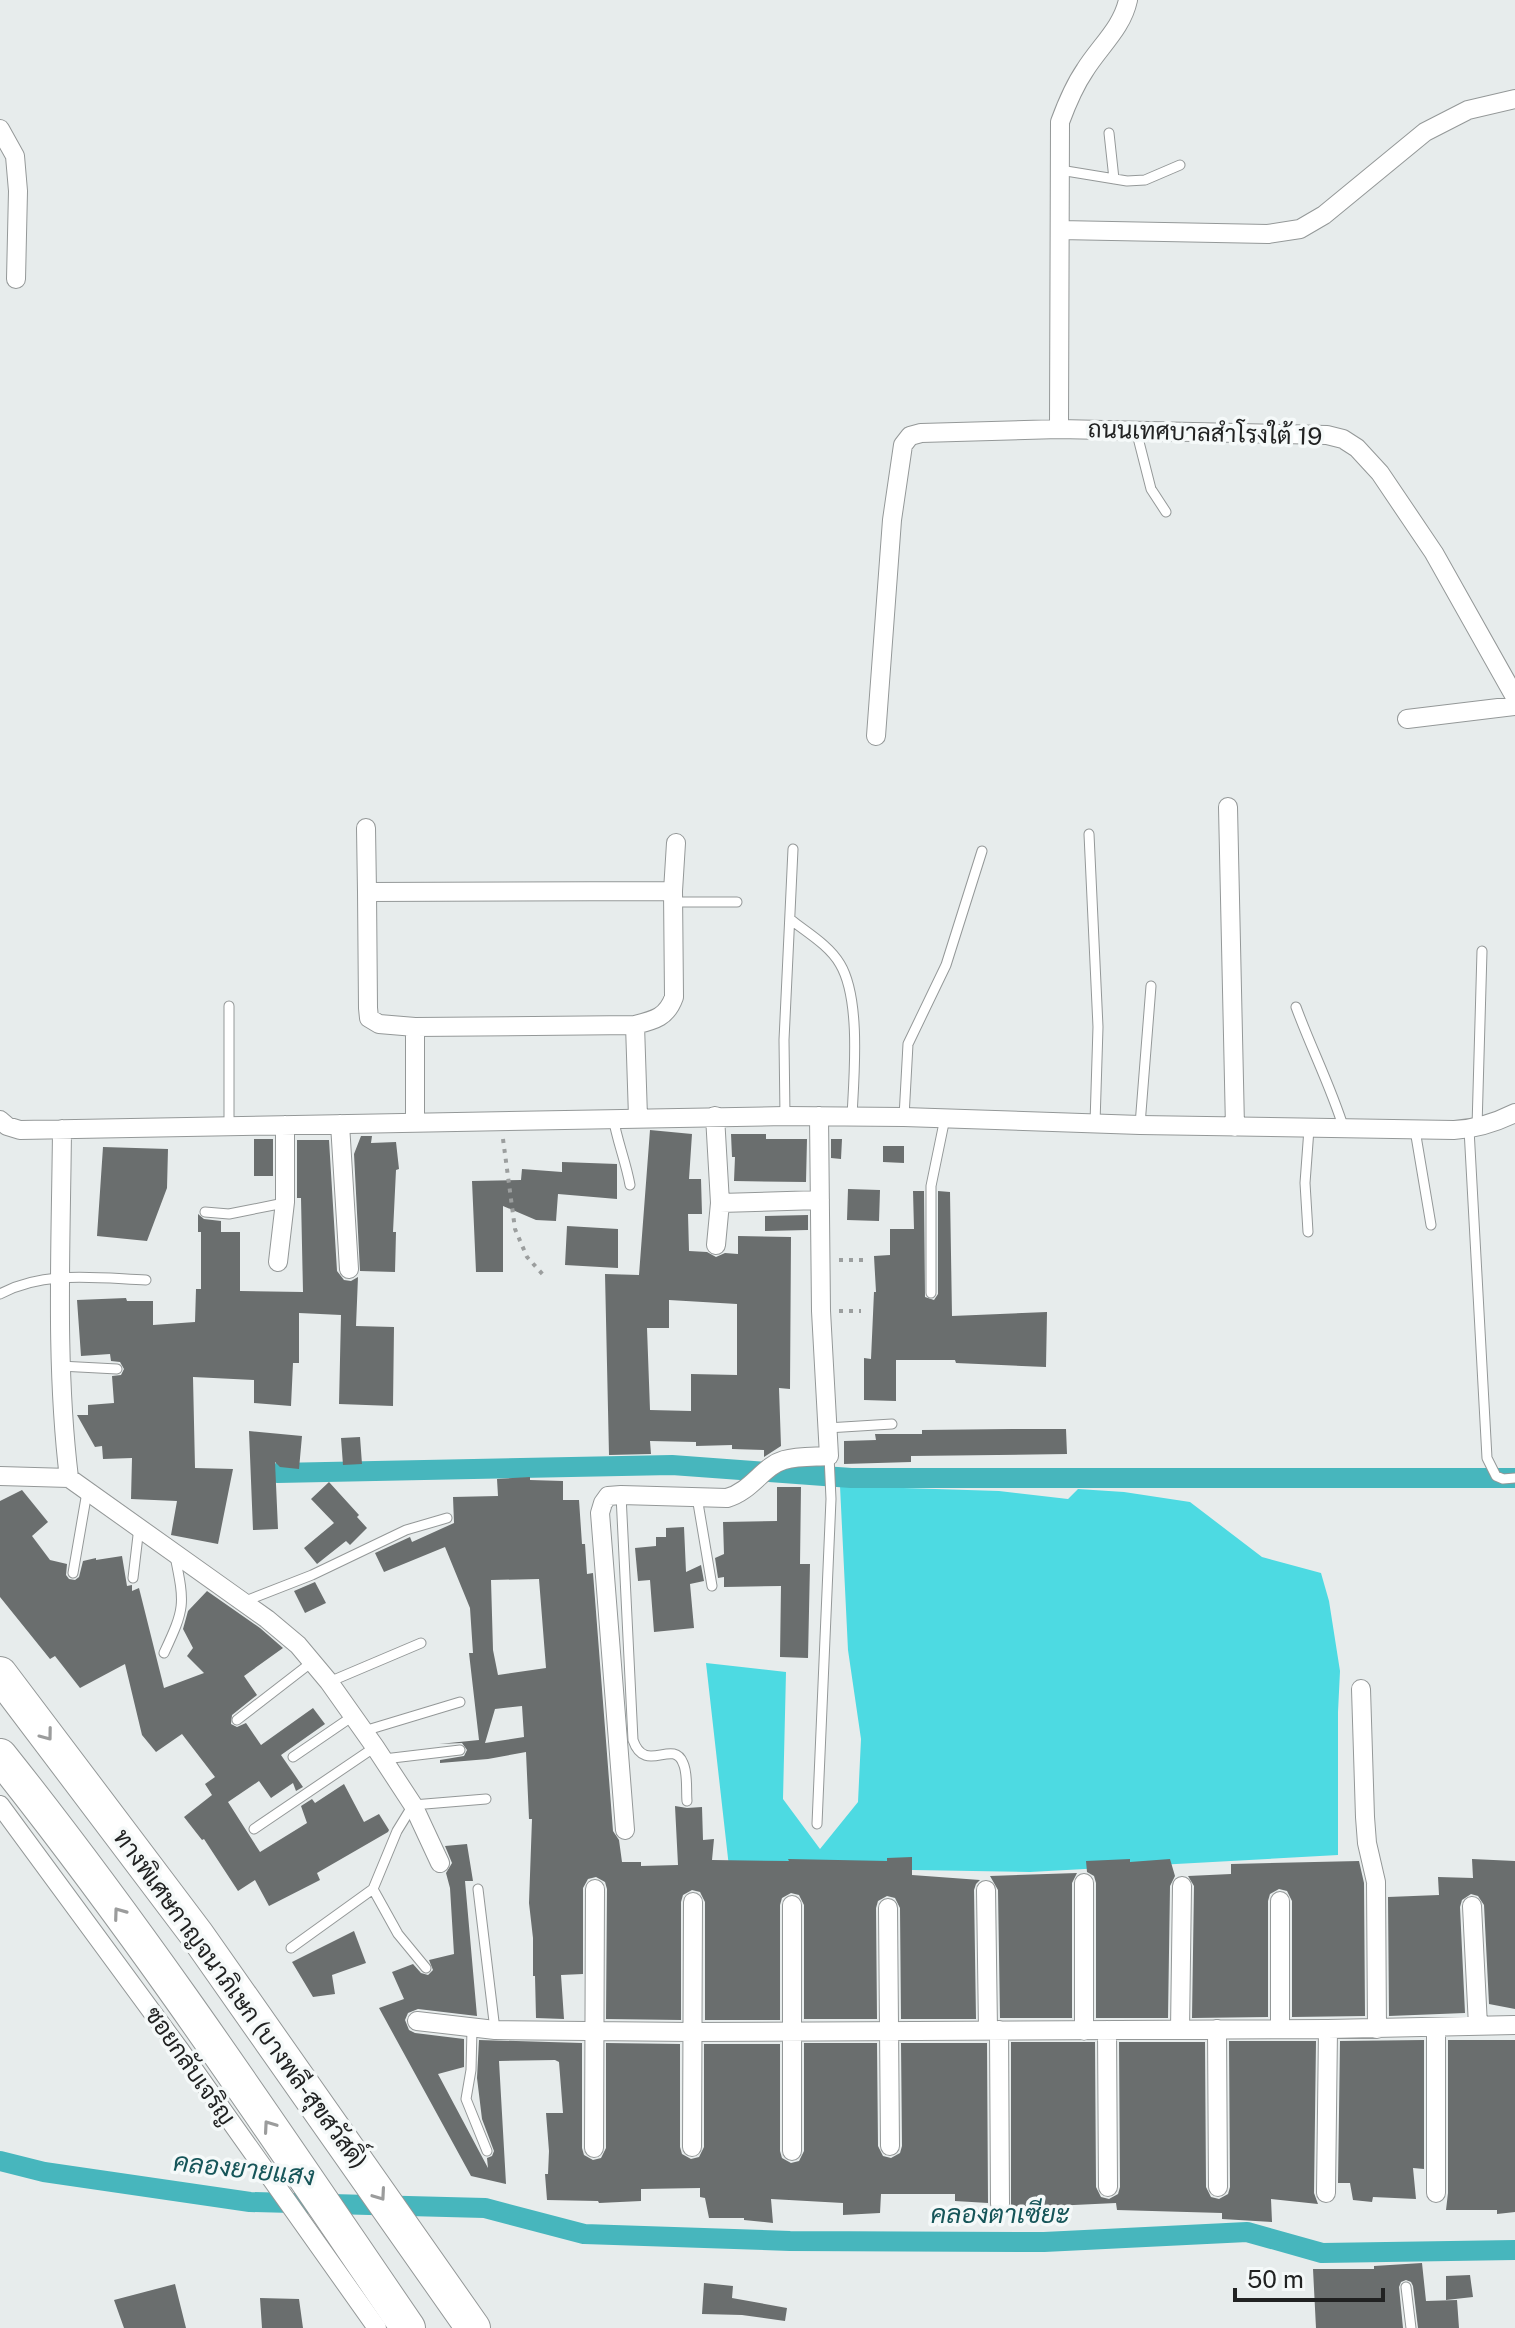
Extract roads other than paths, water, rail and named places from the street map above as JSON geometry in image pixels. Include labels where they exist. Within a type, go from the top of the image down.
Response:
[{"type":"highway","name":"ทางพิเศษกาญจนาภิเษก (บางพลี-สุขสวัสดิ์)","points":[[0,1674],[197,1935],[473,2328]]},
{"type":"highway","name":"ทางพิเศษกาญจนาภิเษก (บางพลี-สุขสวัสดิ์)","points":[[0,1756],[52,1821],[159,1968],[408,2328]]},
{"type":"street","name":"ถนนเทศบาลสำโรงใต้ 19","points":[[1128,0],[1121,22],[1070,94],[1060,122],[1059,429],[1327,435],[1343,439],[1357,448],[1380,473],[1434,553],[1509,674],[1515,697]]},
{"type":"street","points":[[1060,230],[1268,234],[1300,229],[1346,198],[1425,132],[1468,110],[1515,99]]},
{"type":"street","points":[[0,129],[15,156],[18,191],[16,279]]},
{"type":"street","points":[[876,736],[892,520],[903,445],[910,436],[921,433],[1059,429]]},
{"type":"street","points":[[1407,719],[1515,706]]},
{"type":"street","points":[[1228,807],[1235,1127]]},
{"type":"street","points":[[366,828],[369,1018],[379,1024],[415,1027],[635,1025],[658,1019],[670,1008],[674,997],[676,843]]},
{"type":"street","points":[[367,892],[673,896]]},
{"type":"street","points":[[635,1025],[638,1117]]},
{"type":"street","points":[[415,1027],[415,1122]]},
{"type":"street","points":[[0,1120],[20,1130],[613,1117],[852,1116],[1415,1130],[1473,1128],[1497,1122],[1515,1113]]},
{"type":"street","points":[[715,1116],[720,1203],[716,1245]]},
{"type":"street","points":[[625,1830],[622,1685],[600,1513],[608,1496],[727,1498],[740,1494],[772,1466],[784,1460],[829,1456],[821,1311],[819,1116]]},
{"type":"street","points":[[340,1124],[349,1269]]},
{"type":"street","points":[[278,1262],[285,1202],[285,1125]]},
{"type":"street","points":[[62,1129],[60,1366],[62,1424],[69,1478]]},
{"type":"street","points":[[720,1203],[820,1200]]},
{"type":"street","points":[[0,1476],[69,1478],[298,1645],[329,1682],[413,1805],[440,1863]]},
{"type":"street","points":[[1361,1689],[1367,1843],[1376,1882],[1377,2029]]},
{"type":"street","name":"ซอยกลับเจริญ","points":[[0,1805],[180,2050],[377,2328]]},
{"type":"street","points":[[1084,1883],[1084,2031]]},
{"type":"street","points":[[1180,2030],[1182,1886]]},
{"type":"street","points":[[594,2148],[595,1889]]},
{"type":"street","points":[[986,1890],[1000,2204]]},
{"type":"street","points":[[1280,1901],[1280,2028]]},
{"type":"street","points":[[692,2147],[693,1902]]},
{"type":"street","points":[[792,1905],[792,2151]]},
{"type":"street","points":[[1472,1906],[1478,2026]]},
{"type":"street","points":[[888,1908],[890,2146]]},
{"type":"street","points":[[417,2021],[495,2030],[693,2032],[1377,2029],[1515,2025]]},
{"type":"street","points":[[1436,2028],[1436,2193]]},
{"type":"street","points":[[1217,2029],[1218,2187]]},
{"type":"street","points":[[1326,2193],[1328,2029]]},
{"type":"street","points":[[1107,2030],[1108,2187]]},
{"type":"lane","points":[[1109,133],[1114,179]]},
{"type":"lane","points":[[1060,170],[1127,181],[1145,180],[1180,165]]},
{"type":"lane","points":[[1136,430],[1151,489],[1166,512]]},
{"type":"lane","points":[[1089,834],[1098,1027],[1095,1123]]},
{"type":"lane","points":[[785,1116],[784,1040],[793,849]]},
{"type":"lane","points":[[904,1117],[908,1044],[946,965],[982,851]]},
{"type":"lane","points":[[673,896],[737,902]]},
{"type":"lane","points":[[790,919],[826,947],[839,962],[847,979],[855,1058],[852,1116]]},
{"type":"lane","points":[[1482,951],[1473,1128],[1487,1458],[1496,1476],[1515,1478]]},
{"type":"lane","points":[[1140,1125],[1151,986]]},
{"type":"lane","points":[[229,1006],[229,1126]]},
{"type":"lane","points":[[1296,1007],[1316,1061],[1335,1099],[1344,1129]]},
{"type":"lane","points":[[613,1117],[618,1147],[626,1163],[630,1185]]},
{"type":"lane","points":[[931,1293],[931,1186],[945,1118]]},
{"type":"lane","points":[[1308,1232],[1305,1183],[1309,1129]]},
{"type":"lane","points":[[1415,1130],[1431,1225]]},
{"type":"lane","points":[[205,1212],[229,1214],[285,1202]]},
{"type":"lane","points":[[0,1294],[17,1285],[61,1277],[146,1280]]},
{"type":"lane","points":[[60,1366],[117,1369]]},
{"type":"lane","points":[[827,1428],[892,1424]]},
{"type":"lane","points":[[817,1824],[831,1499],[829,1456]]},
{"type":"lane","points":[[73,1573],[87,1492]]},
{"type":"lane","points":[[697,1497],[712,1586]]},
{"type":"lane","points":[[243,1602],[312,1575],[406,1530],[447,1518]]},
{"type":"lane","points":[[133,1578],[139,1527]]},
{"type":"lane","points":[[164,1653],[183,1606],[174,1553]]},
{"type":"lane","points":[[329,1682],[421,1643]]},
{"type":"lane","points":[[237,1720],[312,1662]]},
{"type":"lane","points":[[622,1685],[636,1750],[650,1757],[671,1753],[678,1756],[684,1763],[687,1801]]},
{"type":"lane","points":[[293,1757],[369,1738],[460,1702]]},
{"type":"lane","points":[[254,1829],[369,1738],[460,1750]]},
{"type":"lane","points":[[291,1948],[373,1889],[397,1831],[413,1805],[486,1799]]},
{"type":"lane","points":[[373,1889],[398,1934],[426,1968]]},
{"type":"lane","points":[[478,1889],[495,2030]]},
{"type":"lane","points":[[472,2029],[471,2070],[466,2099],[487,2151]]},
{"type":"lane","points":[[1406,2287],[1411,2328]]},
{"type":"waterway","points":[[277,1473],[672,1465],[851,1478],[1515,1478]]},
{"type":"waterway","name":"คลองตาเซียะ","points":[[0,2161],[44,2172],[250,2202],[485,2208],[584,2234],[790,2241],[1044,2242],[1247,2232],[1322,2253],[1515,2250]]},
{"type":"water label","name":"คลองยายแสง","points":[[244,2169]]}]
